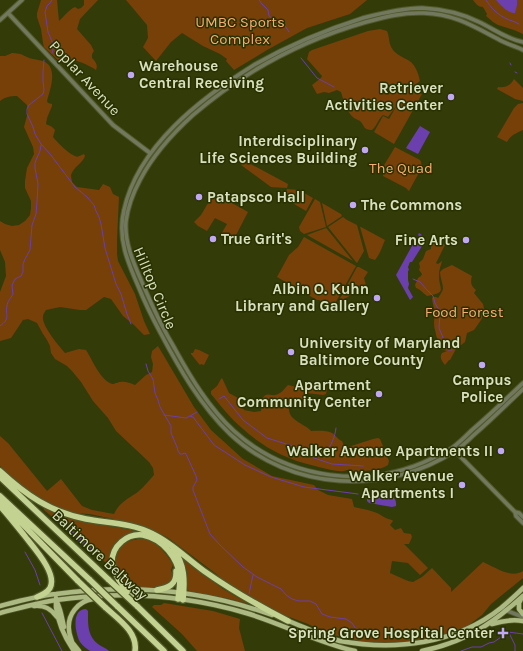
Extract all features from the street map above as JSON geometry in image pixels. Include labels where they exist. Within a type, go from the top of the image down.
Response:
[{"type":"highway","points":[[0,470],[16,486],[30,496],[63,513],[85,519],[134,527],[148,531],[172,548],[177,554],[184,575],[181,599]]},
{"type":"highway","name":"Baltimore Beltway","points":[[0,477],[183,651]]},
{"type":"highway","name":"Baltimore Beltway","points":[[0,496],[164,651]]},
{"type":"highway","points":[[0,501],[78,581],[132,633],[136,645],[135,651]]},
{"type":"highway","points":[[0,506],[16,524],[49,571],[51,579],[50,588],[37,597]]},
{"type":"highway","points":[[136,606],[122,586],[112,563],[114,554],[119,544],[128,538],[139,535],[160,540],[175,548],[228,588],[288,621]]},
{"type":"highway","points":[[157,590],[170,586],[174,582],[176,576],[176,570],[171,558],[160,540]]},
{"type":"main road","points":[[0,606],[55,594],[114,589],[157,590],[212,598],[234,603],[258,610],[340,641],[369,647],[392,648],[419,645],[446,638],[470,628],[501,608],[523,588]]},
{"type":"main road","points":[[55,594],[58,619]]},
{"type":"main road","points":[[72,642],[69,632],[69,624],[72,614],[78,606],[90,599],[116,596]]},
{"type":"main road","points":[[0,613],[39,603],[87,597],[137,596],[181,599],[210,604],[246,613],[269,620],[333,645],[355,651]]},
{"type":"main road","points":[[422,651],[448,645],[486,626],[507,611],[522,597]]},
{"type":"main road","points":[[522,597],[519,603],[519,610],[523,614]]},
{"type":"main road","points":[[56,600],[66,632],[80,651]]},
{"type":"main road","points":[[21,608],[38,606],[48,608],[58,619],[66,638],[74,651]]},
{"type":"main road","points":[[486,626],[503,621],[523,621]]},
{"type":"street","points":[[0,20],[22,0]]},
{"type":"street","name":"Hilltop Circle","points":[[523,42],[510,39],[470,18],[445,11],[421,8],[405,9],[368,17],[328,30],[300,42],[242,72],[193,109],[164,137],[150,153],[134,182],[124,208],[122,220],[122,239],[124,248],[147,306],[167,345],[197,394],[229,432],[247,447],[275,464],[305,475],[334,481],[362,482],[414,472],[455,451],[491,420],[523,389]]},
{"type":"street","name":"Poplar Avenue","points":[[8,13],[113,126],[150,153]]},
{"type":"street","name":"Hilltop Circle","points":[[523,50],[504,42],[472,24],[444,15],[432,13],[406,14],[384,18],[352,26],[318,38],[276,58],[244,77],[213,99],[182,125],[159,150],[146,169],[132,198],[128,211],[126,229],[128,247],[140,279],[161,325],[182,362],[213,408],[235,432],[250,444],[291,466],[306,471],[349,477],[376,476],[402,470],[425,462],[452,448],[488,417],[523,383]]},
{"type":"street","points":[[452,448],[515,512],[516,516],[523,523]]},
{"type":"street","points":[[515,512],[519,513],[523,517]]},
{"type":"street","points":[[501,608],[523,617]]},
{"type":"green space","points":[[41,0],[57,0],[59,21],[73,8],[81,8],[84,5],[84,0],[98,0],[80,19],[77,29],[91,45],[94,51],[92,58],[97,67],[96,70],[73,60],[64,60],[61,63],[44,47],[37,17]]},
{"type":"green space","name":"UMBC Sports Complex","points":[[126,0],[367,0],[350,14],[307,28],[234,70],[226,61],[227,59],[220,54],[203,46],[182,33],[171,42],[156,61],[143,47],[148,38],[147,25]]},
{"type":"green space","points":[[473,0],[523,0],[523,34],[493,22],[486,16],[487,14],[483,7],[478,6]]},
{"type":"green space","points":[[380,29],[387,31],[390,45],[394,51],[414,65],[420,81],[412,89],[422,94],[394,144],[374,132],[383,116],[389,119],[397,105],[388,117],[383,115],[381,117],[372,130],[367,129],[360,121],[349,113],[341,92],[337,90],[329,93],[324,92],[317,94],[312,85],[322,76],[307,59],[309,52],[312,50],[368,31]]},
{"type":"green space","points":[[12,53],[44,61],[49,65],[52,80],[47,101],[48,103],[52,104],[52,106],[46,124],[55,130],[53,137],[72,155],[78,157],[84,154],[85,156],[72,172],[72,182],[77,187],[99,190],[103,184],[110,187],[113,194],[119,197],[117,240],[118,261],[135,294],[150,334],[144,335],[123,316],[111,299],[104,297],[86,310],[60,307],[46,310],[43,316],[45,325],[65,353],[79,349],[86,350],[97,370],[109,382],[113,384],[124,382],[135,385],[146,375],[152,372],[152,351],[158,346],[194,407],[211,430],[243,459],[272,476],[314,485],[318,490],[328,495],[352,499],[354,507],[377,513],[392,520],[393,521],[390,525],[395,530],[401,528],[404,533],[411,534],[412,537],[409,544],[404,544],[428,568],[420,575],[408,563],[392,561],[390,573],[413,582],[422,577],[432,568],[451,588],[451,592],[483,562],[508,573],[513,574],[523,571],[523,578],[491,604],[482,615],[465,628],[418,642],[403,644],[364,642],[329,634],[276,612],[226,583],[168,538],[147,528],[89,514],[62,511],[48,504],[29,491],[0,466],[0,436],[8,443],[47,491],[61,479],[82,506],[92,510],[114,514],[122,503],[139,491],[154,475],[153,468],[149,462],[116,431],[108,418],[93,401],[72,371],[67,366],[55,359],[51,353],[47,340],[37,323],[28,319],[23,320],[11,338],[0,341],[0,292],[6,276],[5,262],[0,250],[0,221],[12,226],[19,225],[30,215],[31,201],[25,188],[25,181],[27,168],[34,154],[33,147],[24,127],[28,112],[27,105],[17,96],[8,97],[0,101],[0,56],[5,56]]},
{"type":"green space","points":[[514,79],[523,88],[523,101],[515,99],[497,89],[498,87],[507,86]]},
{"type":"green space","points":[[523,103],[523,130],[510,138],[507,142],[497,137],[514,108],[518,104]]},
{"type":"green space","name":"The Quad","points":[[395,147],[420,160],[421,162],[422,167],[409,191],[383,176],[383,167]]},
{"type":"green space","points":[[245,161],[288,184],[287,188],[271,187],[241,165]]},
{"type":"green space","points":[[287,189],[299,190],[313,198],[306,211],[284,198]]},
{"type":"green space","points":[[214,193],[248,212],[235,237],[226,233],[224,236],[220,236],[227,224],[215,218],[207,231],[194,222],[201,215]]},
{"type":"green space","points":[[315,199],[320,202],[326,227],[304,234],[300,231],[299,227]]},
{"type":"green space","points":[[322,203],[341,214],[342,216],[327,226]]},
{"type":"green space","points":[[343,217],[357,225],[364,251],[357,263],[328,227]]},
{"type":"green space","points":[[361,227],[385,240],[380,253],[375,260],[369,258]]},
{"type":"green space","points":[[326,228],[327,229],[353,261],[307,235]]},
{"type":"green space","points":[[304,237],[356,266],[333,307],[317,300],[277,277],[289,255],[298,247]]},
{"type":"green space","points":[[433,238],[445,245],[436,263],[438,264],[442,261],[439,274],[441,289],[434,295],[427,296],[416,288],[415,285],[418,278],[422,274],[419,270],[419,263],[423,259],[426,251],[431,249]]},
{"type":"green space","name":"Food Forest","points":[[452,265],[472,276],[471,284],[476,290],[474,293],[483,304],[484,314],[474,330],[467,333],[465,342],[456,349],[450,360],[445,365],[441,359],[441,356],[442,353],[447,351],[440,349],[434,328],[434,309],[432,298],[438,298],[443,289],[440,272]]},
{"type":"green space","points":[[357,267],[368,272],[364,278],[366,285],[337,304]]},
{"type":"green space","points":[[195,349],[209,355],[204,365],[200,365],[191,354]]},
{"type":"green space","points":[[222,378],[229,393],[238,398],[244,410],[254,412],[261,411],[262,399],[265,395],[277,394],[288,385],[301,388],[315,384],[322,384],[327,389],[326,394],[307,393],[304,395],[300,403],[289,406],[289,411],[293,418],[311,431],[325,431],[332,433],[342,441],[345,448],[378,438],[380,439],[389,461],[388,465],[371,470],[337,471],[292,459],[274,451],[249,435],[226,412],[211,394],[211,391],[217,386]]},
{"type":"green space","points":[[43,507],[58,515],[81,521],[131,530],[152,536],[142,534],[128,535],[122,538],[110,559],[108,566],[93,548],[59,520],[57,521],[44,510]]},
{"type":"green space","points":[[138,539],[151,540],[169,559],[173,565],[171,570],[172,573],[175,572],[171,583],[166,586],[146,588],[128,586],[120,578],[116,570],[115,563],[118,551],[126,543]]},
{"type":"green space","points":[[182,558],[223,589],[249,604],[226,598],[190,592],[188,590],[187,571]]},
{"type":"green space","points":[[164,603],[213,611],[240,619],[239,628],[245,651],[197,651],[182,634],[152,607],[154,605],[161,605]]},
{"type":"shaded area","points":[[496,0],[517,0],[515,13],[507,10]]},
{"type":"shaded area","points":[[420,126],[430,132],[418,154],[406,148]]},
{"type":"shaded area","points":[[419,233],[422,235],[424,243],[408,267],[408,288],[413,297],[410,300],[396,275],[419,236]]},
{"type":"shaded area","points":[[384,494],[393,497],[396,500],[396,506],[392,507],[369,503],[367,501],[367,495],[380,496]]},
{"type":"shaded area","points":[[59,520],[98,553],[93,554],[57,521]]},
{"type":"shaded area","points":[[86,609],[88,611],[90,633],[94,641],[109,651],[90,651],[80,642],[76,628],[76,617],[81,610]]},
{"type":"waterway","points":[[52,0],[47,6],[45,12],[48,32],[54,46],[52,53]]},
{"type":"waterway","points":[[259,0],[268,10],[269,16],[284,24],[289,32]]},
{"type":"waterway","points":[[486,0],[492,8],[501,15],[519,24]]},
{"type":"waterway","points":[[301,58],[317,78],[334,87]]},
{"type":"waterway","points":[[44,60],[43,94],[29,105],[27,114],[35,134],[41,144],[75,187],[94,205],[101,224],[105,248],[116,284],[131,324]]},
{"type":"waterway","points":[[0,326],[7,319],[7,304],[13,294],[12,286],[15,279],[21,276],[23,272],[23,264],[30,250],[32,225],[36,214],[37,202],[38,184],[35,163],[41,145]]},
{"type":"waterway","points":[[413,279],[420,282],[433,296],[440,312],[439,328],[448,350],[452,350]]},
{"type":"waterway","points":[[146,364],[153,379],[155,393],[160,407],[171,426],[171,433],[178,451],[180,454],[186,454],[196,476],[197,480],[193,490],[210,534],[243,567],[257,577],[281,589],[292,599],[299,601],[310,601],[316,604],[322,614],[330,617],[346,619],[352,623],[356,629],[356,637]]},
{"type":"waterway","points":[[219,399],[224,396],[243,420],[267,438],[296,447],[305,455],[332,464],[363,466]]},
{"type":"waterway","points":[[190,416],[197,412]]},
{"type":"waterway","points":[[164,415],[186,418],[190,416],[193,417],[214,445],[245,465],[271,477],[304,487],[358,494]]},
{"type":"waterway","points":[[301,451],[326,452],[330,447],[336,428]]},
{"type":"waterway","points":[[25,552],[35,570],[40,585]]},
{"type":"waterway","points":[[249,594],[253,575]]},
{"type":"waterway","points":[[42,613],[62,651]]},
{"type":"waterway","points":[[461,651],[472,647],[481,647],[494,642],[508,632],[523,634]]},
{"type":"waterway","points":[[509,633],[515,645],[515,651]]},
{"type":"place","name":"Warehouse Central Receiving","points":[[131,75]]},
{"type":"place","name":"Retriever Activities Center","points":[[451,97]]},
{"type":"place","name":"Interdisciplinary Life Sciences Building","points":[[365,150]]},
{"type":"place","name":"Patapsco Hall","points":[[199,197]]},
{"type":"place","name":"The Commons","points":[[353,205]]},
{"type":"place","name":"True Grit's","points":[[213,239]]},
{"type":"place","name":"Fine Arts","points":[[466,240]]},
{"type":"place","name":"Albin O. Kuhn Library and Gallery","points":[[377,298]]},
{"type":"place","name":"University of Maryland Baltimore County","points":[[291,352]]},
{"type":"place","name":"Campus Police","points":[[482,365]]},
{"type":"place","name":"Apartment Community Center","points":[[379,394]]},
{"type":"place","name":"Walker Avenue Apartments II","points":[[501,451]]},
{"type":"place","name":"Walker Avenue Apartments I","points":[[462,485]]},
{"type":"place","name":"Spring Grove Hospital Center","points":[[503,633]]}]
